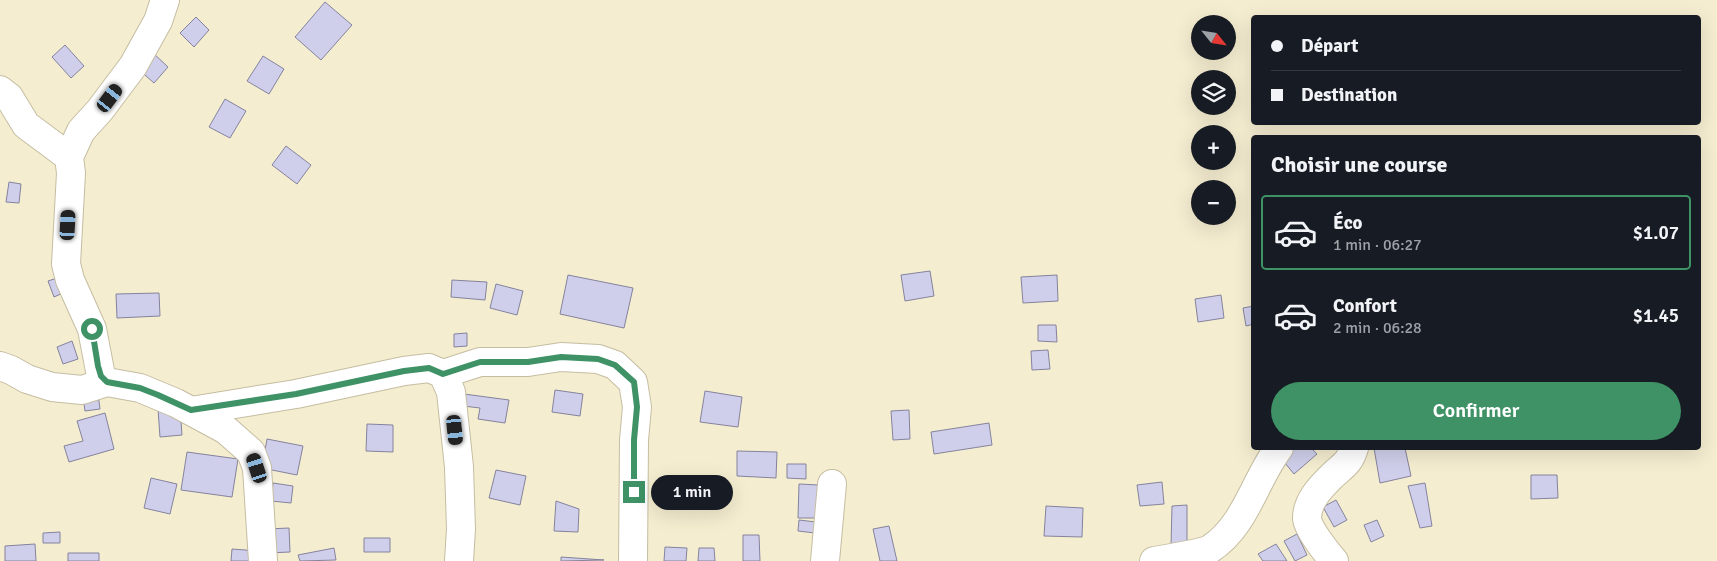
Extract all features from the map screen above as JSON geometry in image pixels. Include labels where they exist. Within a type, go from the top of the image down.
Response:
[{"type":"street","points":[[107,382],[101,376],[92,329],[70,280],[66,264],[71,173],[69,156],[81,131],[100,110],[137,58],[158,22],[165,0]]},
{"type":"street","points":[[0,90],[9,97],[26,125],[69,156]]},
{"type":"street","points":[[191,410],[296,394],[404,371],[429,368],[443,374],[480,362],[528,362],[561,357],[598,359],[615,365],[634,382],[637,407],[634,440],[633,561]]},
{"type":"street","points":[[0,366],[52,388],[82,390],[107,382],[140,388],[191,410],[226,430],[252,452],[257,468],[263,561]]},
{"type":"street","points":[[443,374],[450,392],[459,467],[461,529],[459,561]]},
{"type":"street","points":[[1154,561],[1210,549],[1229,532],[1244,512],[1271,457],[1277,450]]},
{"type":"street","points":[[1334,561],[1307,519],[1311,501],[1325,483],[1350,459],[1353,450]]},
{"type":"street","points":[[825,561],[832,484]]},
{"type":"building","points":[[325,2],[352,25],[321,60],[295,37]]},
{"type":"building","points":[[196,17],[209,30],[194,47],[180,33]]},
{"type":"building","points":[[65,45],[84,66],[71,78],[52,57]]},
{"type":"building","points":[[152,52],[168,67],[154,83],[138,69]]},
{"type":"building","points":[[263,56],[284,69],[269,94],[247,81]]},
{"type":"building","points":[[225,99],[246,111],[230,138],[209,127]]},
{"type":"building","points":[[286,146],[311,165],[297,184],[272,165]]},
{"type":"building","points":[[9,182],[21,184],[19,203],[6,202]]},
{"type":"building","points":[[930,271],[934,296],[905,301],[901,275]]},
{"type":"building","points":[[568,275],[633,288],[624,328],[560,314]]},
{"type":"building","points":[[1057,275],[1058,301],[1023,303],[1021,277]]},
{"type":"building","points":[[57,278],[63,293],[54,297],[48,281]]},
{"type":"building","points":[[452,280],[487,282],[485,300],[451,297]]},
{"type":"building","points":[[496,284],[523,291],[517,315],[490,308]]},
{"type":"building","points":[[159,293],[160,316],[117,318],[116,294]]},
{"type":"building","points":[[1221,295],[1224,318],[1198,322],[1195,299]]},
{"type":"building","points":[[1251,307],[1251,325],[1246,326],[1243,308]]},
{"type":"building","points":[[1038,325],[1056,325],[1057,342],[1038,341]]},
{"type":"building","points":[[467,333],[467,346],[454,347],[454,334]]},
{"type":"building","points":[[72,341],[78,359],[63,364],[57,347]]},
{"type":"building","points":[[1048,350],[1050,369],[1032,370],[1031,351]]},
{"type":"building","points":[[555,390],[583,394],[580,416],[552,412]]},
{"type":"building","points":[[705,391],[742,397],[738,427],[700,422]]},
{"type":"building","points":[[98,394],[100,409],[85,411],[83,397]]},
{"type":"building","points":[[464,394],[509,400],[505,423],[478,419],[480,408],[463,406]]},
{"type":"building","points":[[180,407],[182,435],[160,437],[158,409]]},
{"type":"building","points":[[909,410],[910,439],[893,440],[891,411]]},
{"type":"building","points":[[105,413],[114,449],[69,462],[64,446],[83,441],[77,421]]},
{"type":"building","points":[[989,423],[992,445],[934,454],[931,432]]},
{"type":"building","points":[[367,424],[393,425],[393,452],[366,451]]},
{"type":"building","points":[[267,439],[303,446],[297,475],[262,468]]},
{"type":"building","points":[[1289,450],[1313,450],[1317,454],[1294,474],[1280,457]]},
{"type":"building","points":[[1374,450],[1405,450],[1411,476],[1380,483]]},
{"type":"building","points":[[737,451],[777,452],[776,478],[737,476]]},
{"type":"building","points":[[187,452],[238,459],[232,497],[181,490]]},
{"type":"building","points":[[787,464],[806,464],[806,479],[787,478]]},
{"type":"building","points":[[496,470],[526,476],[520,505],[489,498]]},
{"type":"building","points":[[1531,475],[1557,475],[1558,498],[1531,499]]},
{"type":"building","points":[[151,478],[177,484],[170,514],[144,508]]},
{"type":"building","points":[[1162,482],[1164,504],[1140,506],[1137,485]]},
{"type":"building","points":[[273,483],[293,486],[291,503],[271,501]]},
{"type":"building","points":[[1425,483],[1432,526],[1420,528],[1408,486]]},
{"type":"building","points":[[799,484],[819,485],[818,518],[798,518]]},
{"type":"building","points":[[1336,500],[1347,520],[1334,527],[1323,507]]},
{"type":"building","points":[[556,501],[579,509],[578,532],[554,531]]},
{"type":"building","points":[[1187,505],[1187,546],[1171,546],[1172,506]]},
{"type":"building","points":[[1046,506],[1083,508],[1082,537],[1044,536]]},
{"type":"building","points":[[799,520],[816,522],[815,533],[798,531]]},
{"type":"building","points":[[1377,520],[1384,536],[1371,542],[1364,525]]},
{"type":"building","points":[[889,526],[897,561],[880,561],[873,529]]},
{"type":"building","points":[[289,528],[290,552],[268,553],[267,529]]},
{"type":"building","points":[[60,532],[60,543],[43,543],[43,533]]},
{"type":"building","points":[[1297,534],[1307,555],[1295,561],[1284,541]]},
{"type":"building","points":[[743,535],[759,535],[760,561],[743,561]]},
{"type":"building","points":[[364,538],[390,538],[390,552],[364,552]]},
{"type":"building","points":[[35,544],[36,561],[5,561],[5,546]]},
{"type":"building","points":[[1276,544],[1287,561],[1263,561],[1258,554]]},
{"type":"building","points":[[665,547],[687,548],[686,561],[664,561]]},
{"type":"building","points":[[334,548],[336,560],[300,561],[298,555]]},
{"type":"building","points":[[699,548],[714,548],[715,561],[698,561]]},
{"type":"building","points":[[232,549],[258,551],[257,561],[231,561]]},
{"type":"building","points":[[68,553],[99,553],[99,561],[68,561]]},
{"type":"building","points":[[561,557],[604,560],[561,561]]},
{"type":"route","points":[[92,329],[98,366],[101,376],[107,382],[140,388],[191,410],[296,394],[404,371],[429,368],[443,374],[480,362],[528,362],[561,357],[598,359],[615,365],[634,382],[637,407],[634,440],[634,492]]}]
